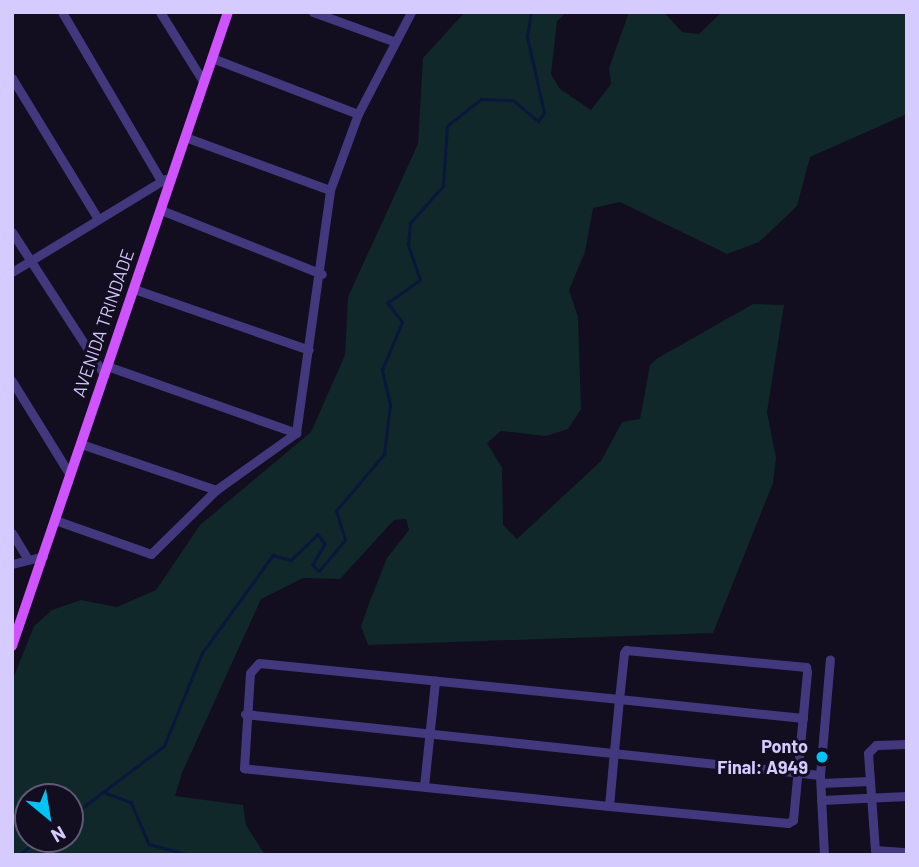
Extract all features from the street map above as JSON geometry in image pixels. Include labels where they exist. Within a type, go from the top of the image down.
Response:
[{"type":"main road","name":"AVENIDA TRINDADE","points":[[12,646],[228,12]]},
{"type":"street","points":[[62,12],[161,181]]},
{"type":"street","points":[[160,12],[204,81]]},
{"type":"street","points":[[313,12],[393,41]]},
{"type":"street","points":[[55,520],[151,554],[215,490],[296,433],[322,274],[330,190],[358,114],[393,41],[411,12]]},
{"type":"street","points":[[212,58],[358,114]]},
{"type":"street","points":[[12,78],[98,219]]},
{"type":"street","points":[[185,137],[330,190]]},
{"type":"street","points":[[12,272],[173,174]]},
{"type":"street","points":[[161,210],[322,274]]},
{"type":"street","points":[[12,232],[106,370],[296,433]]},
{"type":"street","points":[[134,289],[309,350]]},
{"type":"street","points":[[12,381],[70,475]]},
{"type":"street","points":[[81,443],[215,490]]},
{"type":"street","points":[[12,533],[26,556]]},
{"type":"street","points":[[12,564],[26,556],[44,556]]},
{"type":"street","points":[[609,806],[619,699],[627,649],[802,665],[807,672],[803,718],[797,771],[789,823],[609,806],[244,768],[245,714],[250,673],[259,663],[619,699],[803,718]]},
{"type":"street","points":[[824,855],[820,779],[830,659]]},
{"type":"street","points":[[424,786],[435,681]]},
{"type":"street","points":[[245,714],[797,771],[820,779],[870,781]]},
{"type":"street","points":[[907,744],[872,747],[870,781],[875,850],[907,852]]},
{"type":"street","points":[[821,800],[907,796]]},
{"type":"green space","points":[[465,12],[567,12],[557,21],[551,74],[560,89],[591,110],[611,84],[609,68],[629,12],[664,12],[682,32],[699,34],[722,12],[907,12],[907,114],[810,157],[797,206],[759,242],[727,254],[620,202],[593,208],[585,252],[569,290],[578,317],[581,409],[568,429],[546,436],[501,431],[487,443],[502,468],[503,525],[517,539],[601,461],[622,422],[640,419],[650,365],[753,304],[784,305],[767,412],[776,458],[773,483],[713,633],[368,645],[361,626],[387,558],[409,530],[406,519],[394,520],[340,579],[303,578],[261,599],[182,773],[175,796],[243,805],[246,825],[265,855],[12,855],[12,681],[34,626],[52,610],[81,600],[117,607],[156,590],[200,525],[311,432],[345,355],[348,297],[418,144],[423,58]]},
{"type":"waterway","points":[[84,806],[164,746],[202,653],[273,555],[291,560],[318,534],[325,544],[313,565],[319,571],[345,540],[336,511],[384,454],[390,405],[382,370],[402,322],[387,303],[420,280],[408,245],[410,223],[443,186],[447,126],[481,99],[513,100],[538,121],[544,113],[527,37],[531,12]]},
{"type":"waterway","points":[[106,793],[131,802],[149,844],[190,855]]},
{"type":"place","name":"Ponto Final: A949","points":[[822,757]]}]
